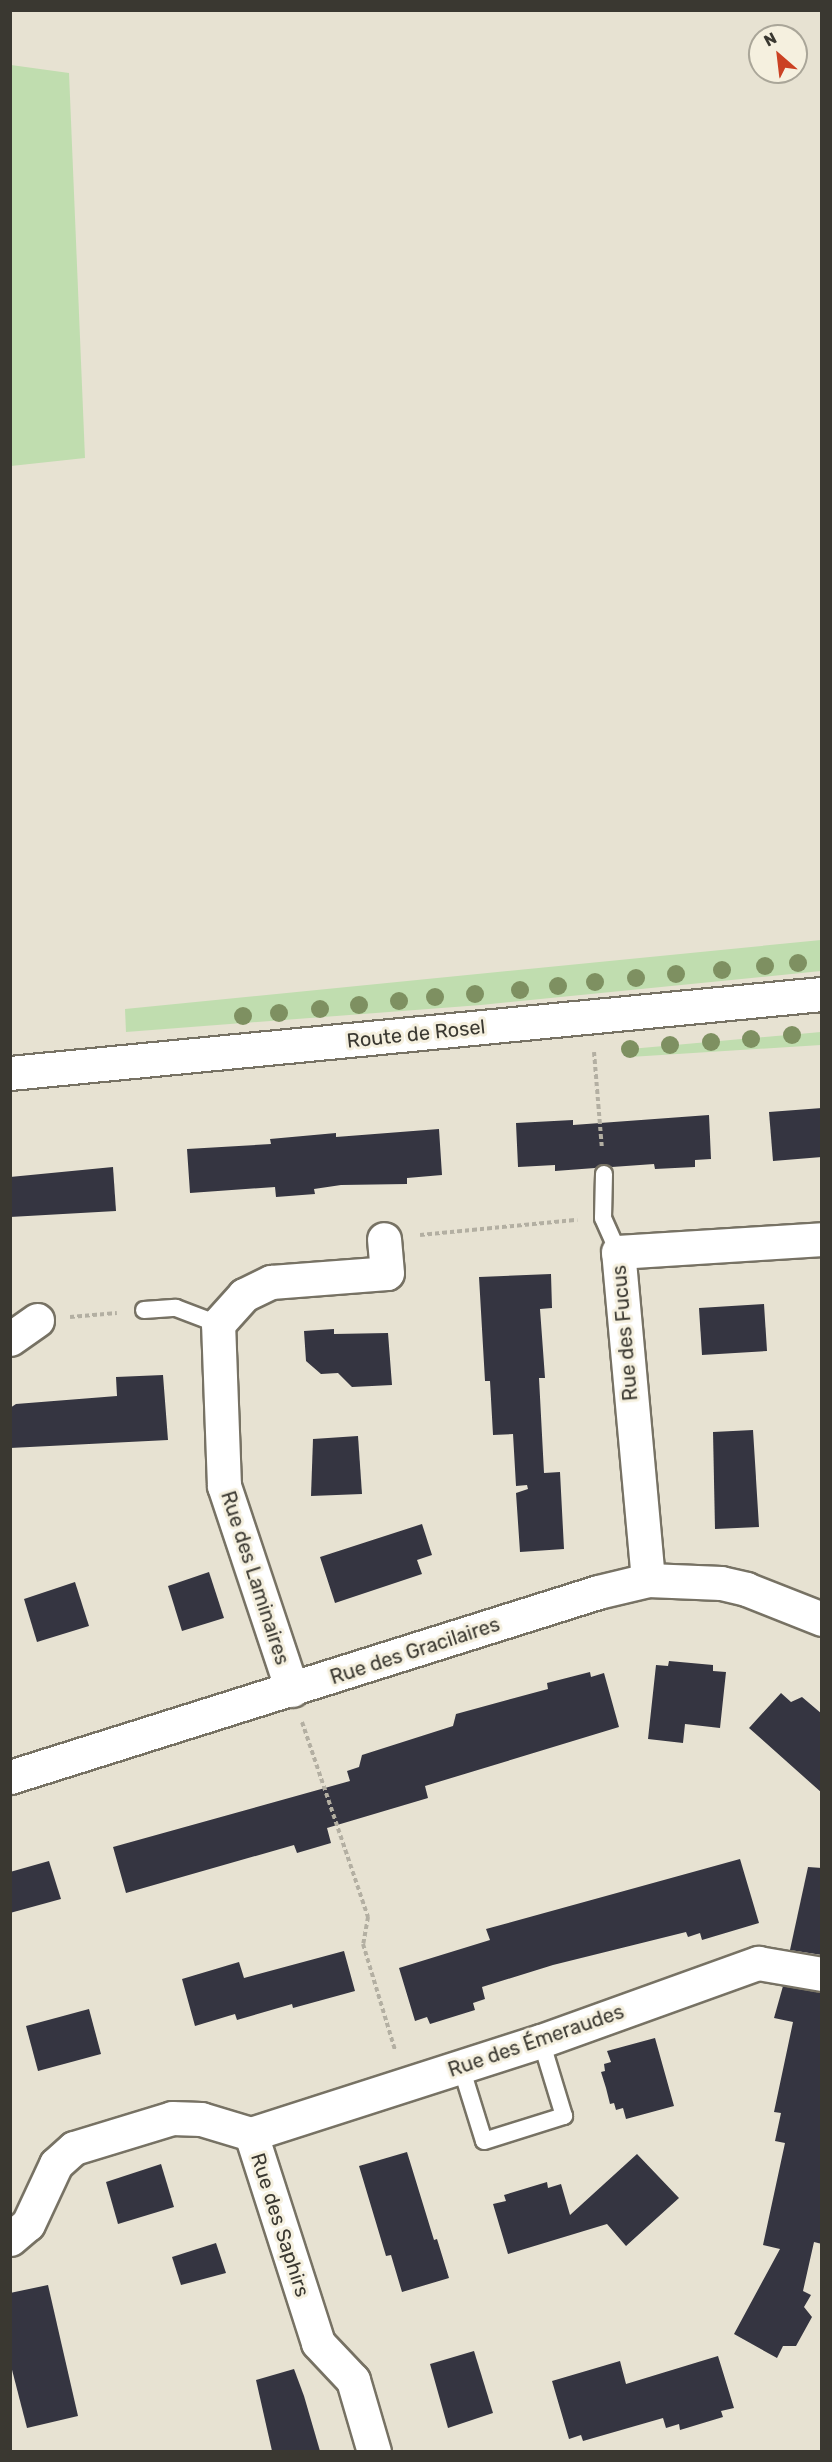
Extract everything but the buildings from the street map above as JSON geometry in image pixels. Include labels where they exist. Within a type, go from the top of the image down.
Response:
[{"type":"street","name":"Route de Rosel","points":[[10,1073],[822,994]]},
{"type":"street","points":[[218,1324],[244,1295],[271,1282],[387,1273],[384,1239]]},
{"type":"street","name":"Rue des Fucus","points":[[648,1580],[618,1252],[822,1239]]},
{"type":"street","points":[[10,1339],[36,1320]]},
{"type":"street","name":"Rue des Laminaires","points":[[218,1324],[224,1486],[292,1690]]},
{"type":"street","name":"Rue des Gracilaires","points":[[10,1777],[598,1592],[648,1580],[722,1583],[746,1589],[822,1619]]},
{"type":"street","name":"Rue des Émeraudes","points":[[251,2134],[541,2042],[758,1963],[822,1974]]},
{"type":"street","name":"Rue des Saphirs","points":[[10,2239],[28,2224],[56,2164],[74,2148],[172,2118],[201,2119],[251,2134],[318,2343],[353,2380],[374,2451]]},
{"type":"lane","points":[[604,1174],[603,1218],[618,1252]]},
{"type":"lane","points":[[144,1310],[176,1308],[218,1324]]},
{"type":"lane","points":[[461,2067],[484,2141],[564,2116],[541,2042]]},
{"type":"path","points":[[593,1042],[604,1174]]},
{"type":"path","points":[[384,1239],[603,1218]]},
{"type":"path","points":[[36,1320],[144,1310]]},
{"type":"path","points":[[292,1690],[368,1917],[363,1944],[406,2085]]},
{"type":"green space","points":[[11,65],[69,73],[85,458],[11,466]]},
{"type":"green space","points":[[821,940],[821,971],[481,1005],[126,1032],[125,1009]]},
{"type":"green space","points":[[821,1032],[821,1045],[630,1057],[630,1049]]}]
